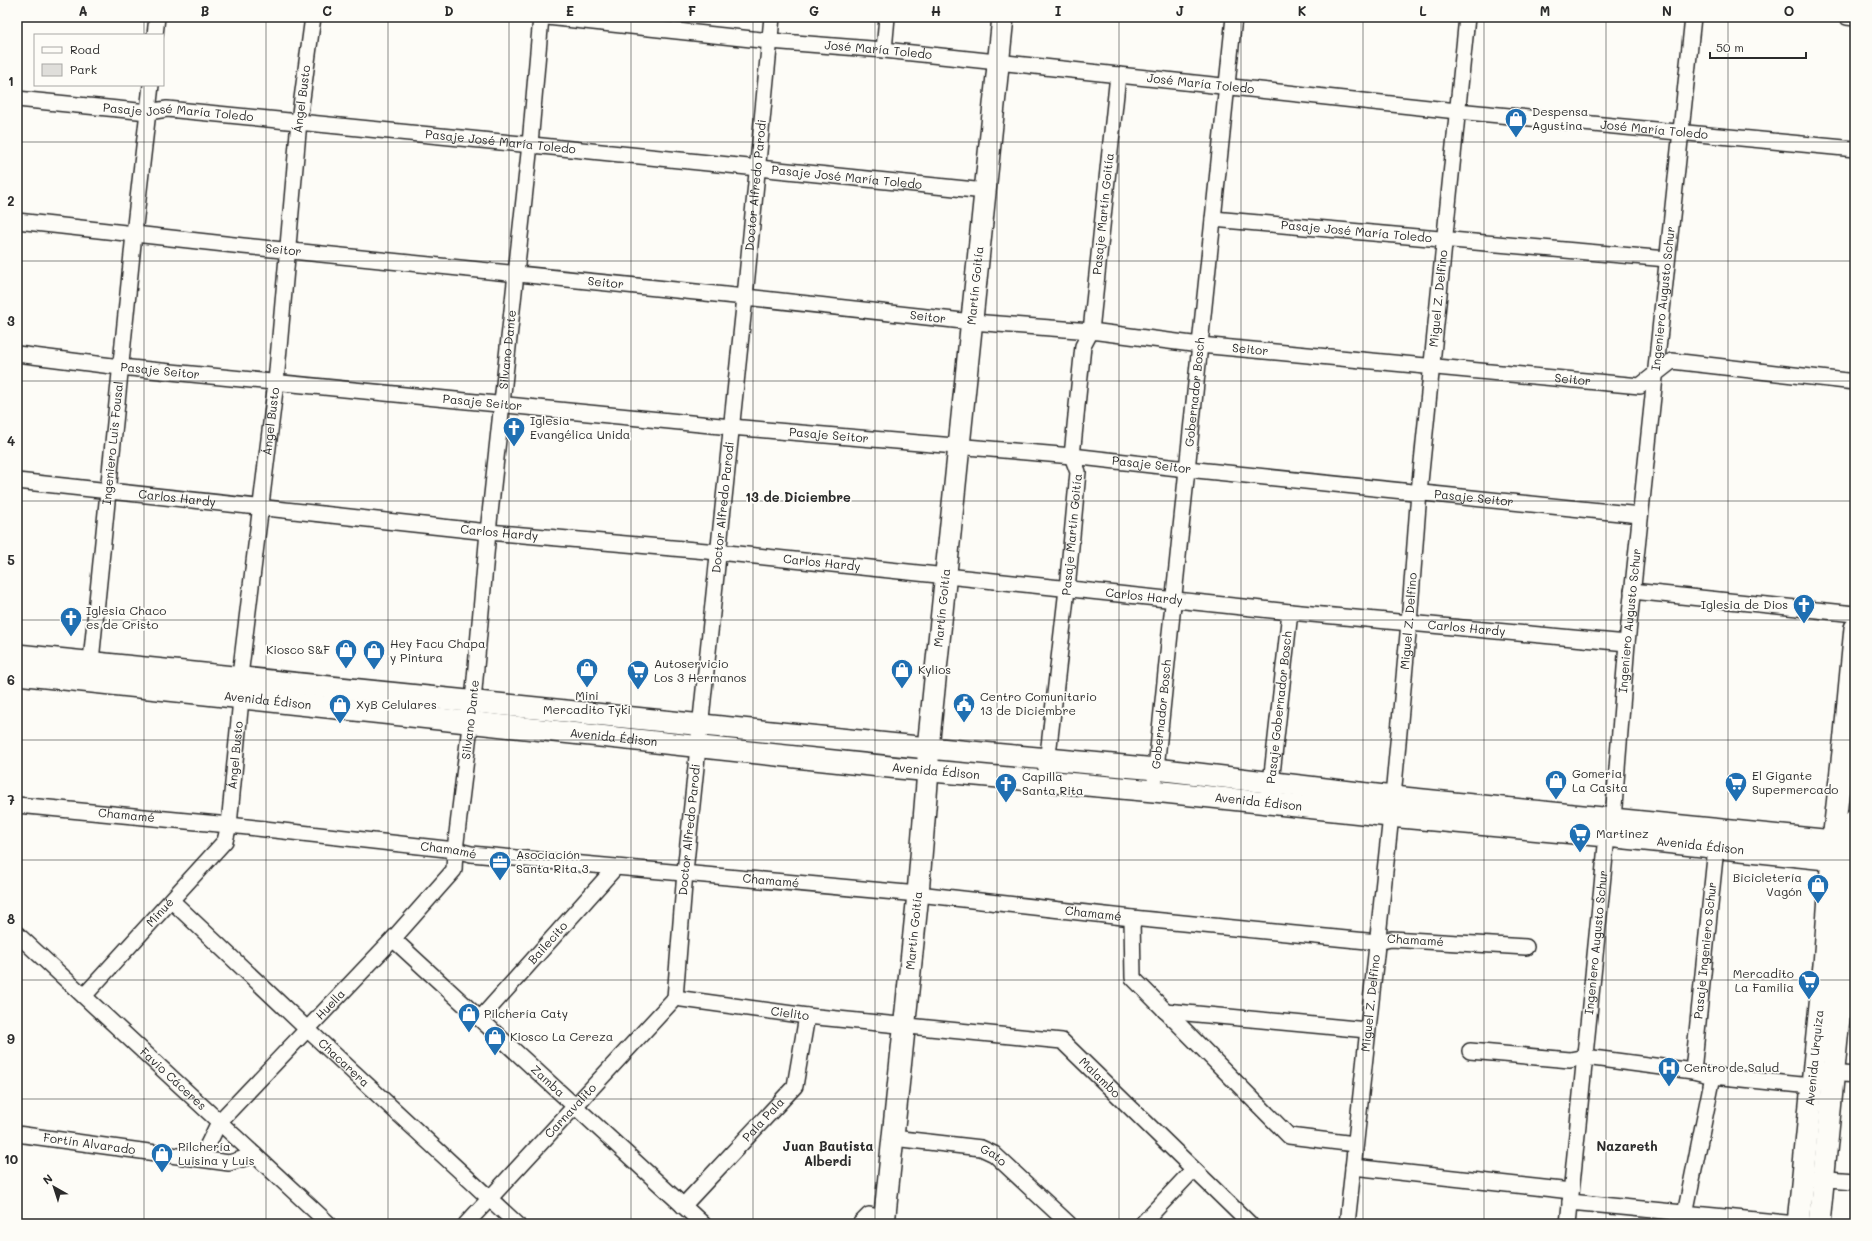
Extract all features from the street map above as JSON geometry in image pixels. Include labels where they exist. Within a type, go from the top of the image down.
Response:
[{"type":"main road","name":"Martín Goitía","points":[[886,1222],[918,894],[928,771],[928,748],[1004,17]]},
{"type":"main road","name":"Avenida Urquiza","points":[[1818,1224],[1841,966],[1843,856],[1855,628]]},
{"type":"main road","name":"Avenida Édison","points":[[17,655],[90,672],[241,698],[471,721],[928,771],[1154,791],[1269,803],[1392,806],[1717,838],[1843,856],[1854,840]]},
{"type":"main road","name":"Avenida Édison","points":[[17,674],[90,672],[240,676],[928,748],[1156,769],[1271,782],[1392,806]]},
{"type":"main road","points":[[1854,840],[1855,820]]},
{"type":"main road","name":"Avenida Urquiza","points":[[1797,1224],[1803,1177],[1811,1086],[1841,966]]},
{"type":"street","points":[[155,34],[157,17]]},
{"type":"street","name":"Ángel Busto","points":[[229,825],[241,698],[240,676],[259,507],[276,382],[286,250],[299,121],[313,17]]},
{"type":"street","name":"Silvano Dante","points":[[455,850],[471,721],[488,532],[530,144],[541,17]]},
{"type":"street","name":"José María Toledo","points":[[547,17],[770,41],[884,50],[1457,111],[1855,149]]},
{"type":"street","name":"Doctor Alfredo Parodi","points":[[675,998],[699,724],[745,296],[772,17]]},
{"type":"street","points":[[884,50],[887,17]]},
{"type":"street","name":"Gobernador Bosch","points":[[1154,791],[1186,469],[1234,17]]},
{"type":"street","name":"Miguel Z. Delfino","points":[[1347,1224],[1392,806],[1409,623],[1419,492],[1446,240],[1467,17]]},
{"type":"street","name":"Ingeniero Augusto Schur","points":[[1568,1224],[1610,827],[1632,591],[1693,17]]},
{"type":"street","points":[[1847,17],[1855,18]]},
{"type":"street","name":"Pasaje Martín Goitía","points":[[1045,781],[1046,759],[1067,589],[1078,472],[1072,456],[1083,346],[1091,331],[1118,75]]},
{"type":"street","name":"Ingeniero Luis Fousal","points":[[90,672],[120,367],[151,86]]},
{"type":"street","name":"Pasaje José María Toledo","points":[[17,99],[148,112],[167,110],[299,121],[530,144],[757,170],[985,191]]},
{"type":"street","name":"Pasaje José María Toledo","points":[[1213,219],[1667,259]]},
{"type":"street","name":"Seitor","points":[[17,221],[515,274],[745,296],[972,322],[1091,331],[1200,345],[1640,386],[1672,361],[1855,382]]},
{"type":"street","name":"Pasaje Seitor","points":[[17,354],[120,367],[501,403],[731,427],[1072,456],[1640,515]]},
{"type":"street","name":"Carlos Hardy","points":[[17,481],[488,532],[718,552],[1290,612],[1627,642]]},
{"type":"street","points":[[1632,591],[1855,614]]},
{"type":"street","name":"Pasaje Gobernador Bosch","points":[[1269,803],[1290,612]]},
{"type":"street","name":"Chamamé","points":[[17,805],[229,825],[455,850],[471,854],[918,894],[1132,918],[1377,942],[1391,940],[1526,947]]},
{"type":"street","name":"Minué","points":[[84,996],[225,841],[229,825]]},
{"type":"street","name":"Pasaje Ingeniero Schur","points":[[1693,1071],[1717,838]]},
{"type":"street","name":"Huella","points":[[200,1159],[219,1122],[393,939],[454,870],[455,850]]},
{"type":"street","name":"Bailecito","points":[[480,1019],[615,868]]},
{"type":"street","name":"Chacarera","points":[[172,901],[517,1224]]},
{"type":"street","points":[[1132,918],[1133,978],[1165,1012],[1289,1136],[1355,1144]]},
{"type":"street","name":"Favio Cáceres","points":[[17,934],[329,1224]]},
{"type":"street","name":"Zamba","points":[[393,939],[703,1224]]},
{"type":"street","name":"Cielito","points":[[675,998],[904,1027]]},
{"type":"street","name":"Carnavalito","points":[[466,1224],[576,1107],[675,998]]},
{"type":"street","points":[[1165,1012],[1368,1030]]},
{"type":"street","name":"Pala Pala","points":[[683,1206],[795,1086],[808,1016]]},
{"type":"street","name":"Malambo","points":[[904,1027],[1062,1042],[1250,1224]]},
{"type":"street","points":[[1470,1052],[1570,1060],[1585,1057],[1693,1071],[1713,1076],[1811,1086],[1832,1073],[1855,1075]]},
{"type":"street","points":[[1684,1218],[1713,1076]]},
{"type":"street","name":"Fortín Alvarado","points":[[17,1134],[229,1163],[255,1155]]},
{"type":"street","name":"Gato","points":[[893,1138],[982,1148],[994,1154],[1069,1224]]},
{"type":"street","points":[[1353,1168],[1570,1197],[1684,1218],[1797,1224]]},
{"type":"street","points":[[1142,1224],[1193,1170]]},
{"type":"street","points":[[1803,1177],[1855,1182]]},
{"type":"street","points":[[860,1224],[869,1214],[886,1222]]},
{"type":"green space","points":[[720,733],[906,754],[905,762],[720,741]]},
{"type":"green space","points":[[955,758],[1036,765],[1036,772],[954,765]]},
{"type":"green space","points":[[1058,767],[1137,775],[1136,782],[1057,775]]},
{"type":"place","name":"Despensa Agustina","points":[[1516,138]]},
{"type":"place","name":"Iglesia Evangélica Unida","points":[[514,448]]},
{"type":"place","name":"Iglesia de Dios","points":[[1804,624]]},
{"type":"place","name":"Iglesia Chaco es de Cristo","points":[[71,638]]},
{"type":"place","name":"Kiosco S&F","points":[[346,670]]},
{"type":"place","name":"Hey Facu Chapa y Pintura","points":[[374,670]]},
{"type":"place","name":"Mini Mercadito Tyki","points":[[587,688]]},
{"type":"place","name":"Autoservicio Los 3 Hermanos","points":[[638,690]]},
{"type":"place","name":"Kylios","points":[[902,690]]},
{"type":"place","name":"XyB Celulares","points":[[340,724]]},
{"type":"place","name":"Centro Comunitario 13 de Diciembre","points":[[964,724]]},
{"type":"place","name":"Gomeria La Casita","points":[[1556,800]]},
{"type":"place","name":"El Gigante Supermercado","points":[[1736,802]]},
{"type":"place","name":"Capilla Santa Rita","points":[[1006,804]]},
{"type":"place","name":"Martinez","points":[[1580,854]]},
{"type":"place","name":"Asociación Santa Rita 3","points":[[500,882]]},
{"type":"place","name":"Bicicletería Vagón","points":[[1818,904]]},
{"type":"place","name":"Mercadito La Familia","points":[[1809,1000]]},
{"type":"place","name":"Pilchería Caty","points":[[469,1034]]},
{"type":"place","name":"Kiosco La Cereza","points":[[495,1056]]},
{"type":"place","name":"Centro de Salud","points":[[1669,1088]]},
{"type":"place","name":"Pilchería Luisina y Luis","points":[[162,1174]]},
{"type":"district","name":"13 de Diciembre","points":[[798,497]]},
{"type":"district","name":"Nazareth","points":[[1627,1146]]},
{"type":"district","name":"Juan Bautista Alberdi","points":[[828,1154]]}]
